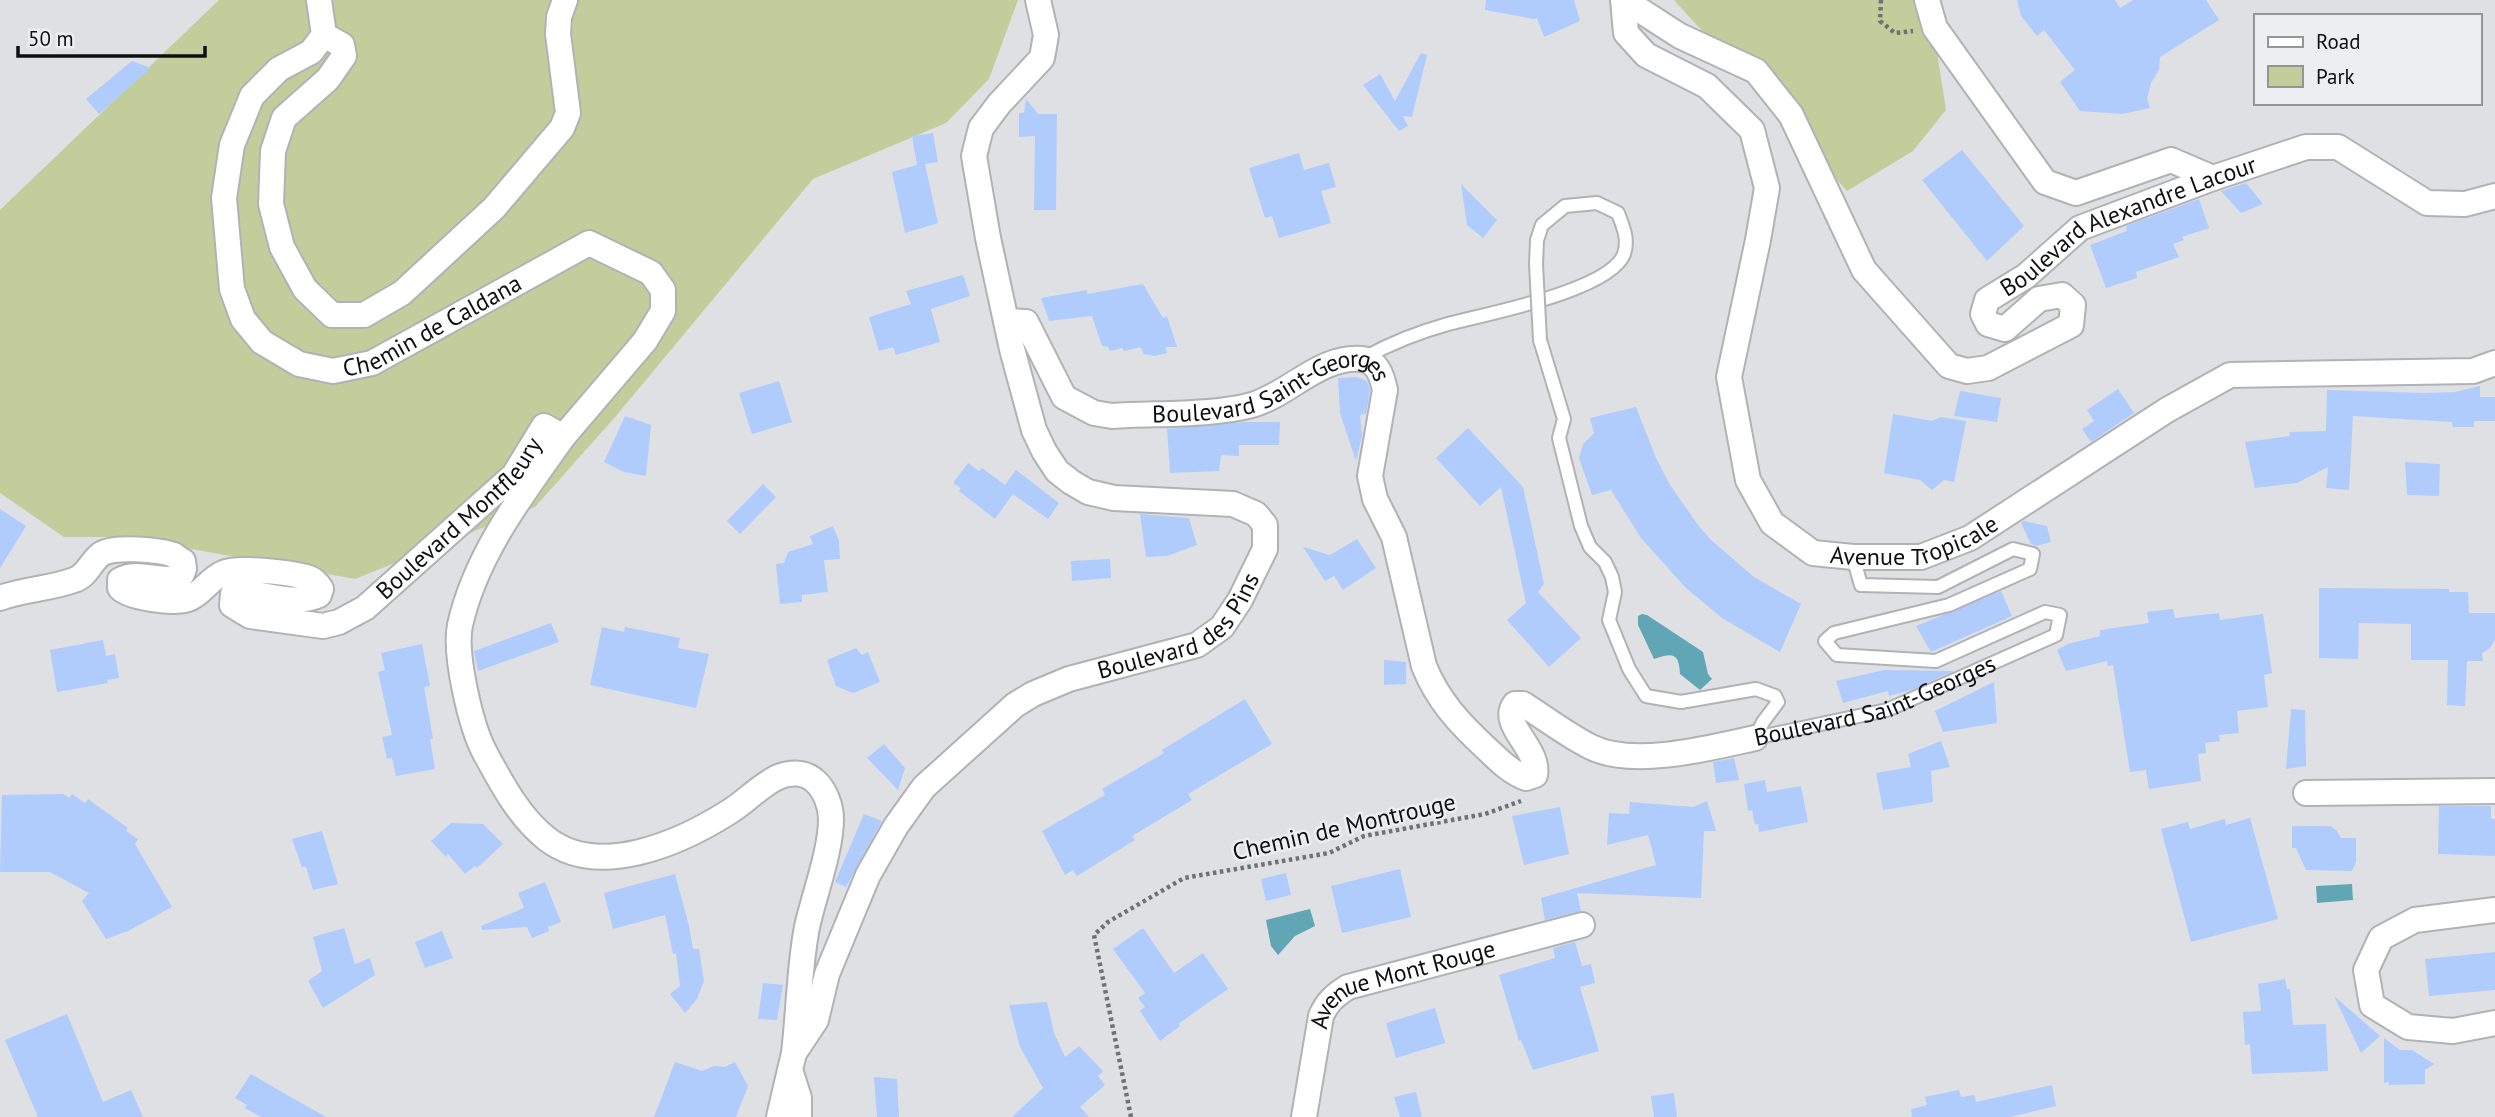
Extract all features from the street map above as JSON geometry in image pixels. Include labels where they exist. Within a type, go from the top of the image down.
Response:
[{"type":"street","points":[[319,0],[324,35],[342,44],[344,57],[328,79],[284,118],[273,151],[271,204],[282,247],[305,289],[332,315],[364,315],[402,293],[494,208],[562,128],[568,113],[558,34],[559,16],[565,0]]},
{"type":"street","name":"Boulevard des Pins","points":[[793,1063],[816,1020],[828,974],[868,875],[896,825],[925,787],[1015,705],[1033,694],[1069,679],[1197,645],[1210,638],[1222,627],[1240,600],[1265,550],[1265,525],[1256,514],[1233,504],[1114,498],[1088,492],[1058,471],[1034,430],[988,238],[974,156],[981,128],[1041,58],[1046,35],[1038,0]]},
{"type":"street","name":"Boulevard Alexandre Lacour","points":[[1623,0],[1680,36],[1756,71],[1791,115],[1864,270],[1949,366],[1958,369],[1967,371],[1988,368],[2071,325],[2073,305],[2062,295],[2039,299],[2005,329],[1988,324],[1983,314],[1987,300],[2026,276],[2080,228],[2213,178],[2306,147],[2338,147],[2427,203],[2465,204],[2495,196]]},
{"type":"street","name":"Avenue Tropicale","points":[[1623,0],[1626,33],[1646,55],[1707,86],[1752,130],[1767,188],[1729,377],[1748,480],[1772,523],[1813,553],[1853,557],[1921,557],[1970,538],[2167,410],[2230,375],[2473,371],[2495,363]]},
{"type":"street","points":[[1927,0],[1935,28],[2045,182],[2076,193],[2171,160],[2213,178]]},
{"type":"street","name":"Chemin de Caldana","points":[[324,35],[310,52],[279,69],[252,96],[232,145],[225,198],[227,247],[232,289],[243,318],[262,342],[299,364],[333,371],[372,363],[589,243],[651,273],[663,290],[663,311],[645,341],[563,437]]},
{"type":"street","name":"Boulevard Saint-Georges","points":[[1007,321],[1026,322],[1064,397],[1094,413],[1112,416],[1234,409],[1276,395],[1307,374],[1346,359],[1364,358],[1376,365],[1383,378],[1385,390],[1370,476],[1371,488],[1394,537],[1424,667],[1431,685],[1459,723],[1512,773],[1526,778],[1535,775],[1537,766],[1509,718],[1515,704],[1523,704],[1592,748],[1628,756],[1690,752],[1755,738]]},
{"type":"street","name":"Boulevard Montfleury","points":[[0,597],[78,579],[99,556],[109,549],[120,548],[174,555],[183,561],[184,569],[180,576],[173,580],[136,574],[120,580],[120,588],[133,596],[176,601],[188,599],[223,572],[234,570],[297,576],[312,579],[317,583],[321,589],[319,595],[298,600],[238,592],[233,594],[232,605],[250,616],[323,626],[339,622],[365,608],[514,475],[544,426],[563,437],[496,536],[474,578],[465,606],[459,632],[459,656],[482,747],[518,808],[534,828],[563,849],[591,856],[619,855],[656,848],[692,835],[775,779],[788,774],[803,774],[814,780],[824,791],[831,818],[807,930],[793,1063]]},
{"type":"street","points":[[2306,793],[2495,791]]},
{"type":"street","points":[[2495,911],[2415,919],[2381,938],[2366,970],[2372,1005],[2407,1027],[2453,1031],[2495,1023]]},
{"type":"street","name":"Avenue Mont Rouge","points":[[1304,1117],[1321,1016],[1327,1004],[1337,994],[1348,988],[1581,925]]},
{"type":"street","points":[[779,1117],[793,1063]]},
{"type":"street","points":[[793,1063],[799,1117]]},
{"type":"lane","points":[[1364,358],[1390,344],[1447,325],[1514,309],[1581,286],[1610,271],[1623,256],[1626,236],[1618,213],[1597,203],[1565,206],[1542,225],[1537,240],[1536,264],[1540,340],[1564,418],[1559,438],[1581,526],[1590,547],[1605,562],[1612,577],[1615,592],[1609,620],[1629,669],[1646,696],[1681,702],[1756,690],[1775,696],[1778,702],[1755,738]]},
{"type":"lane","name":"Boulevard Saint-Georges","points":[[1755,738],[1887,710],[2056,635],[2060,615],[2045,612],[1936,661],[1838,655],[1825,642],[1835,633],[1949,605],[2030,569],[2033,554],[2013,549],[1938,587],[1861,585],[1853,557]]},
{"type":"path","points":[[1881,0],[1880,21],[1895,33],[1935,28]]},
{"type":"path","name":"Chemin de Montrouge","points":[[1131,1117],[1094,935],[1108,922],[1184,878],[1329,853],[1364,836],[1485,814],[1530,797],[1526,778]]},
{"type":"green space","points":[[219,0],[1018,0],[989,79],[946,123],[813,179],[616,416],[535,507],[355,579],[126,537],[64,537],[0,493],[0,210]]},
{"type":"green space","points":[[1674,0],[1929,0],[1946,110],[1913,151],[1847,191]]},
{"type":"water","points":[[1642,614],[1703,652],[1708,674],[1712,679],[1700,690],[1680,674],[1676,658],[1670,655],[1654,659],[1638,625],[1638,616]]},
{"type":"water","points":[[2352,884],[2353,900],[2317,903],[2316,886]]},
{"type":"water","points":[[1310,909],[1315,926],[1295,936],[1278,955],[1271,946],[1266,920]]},
{"type":"building","points":[[1486,0],[1574,0],[1580,21],[1544,37],[1537,18],[1485,10]]},
{"type":"building","points":[[2017,0],[2115,0],[2120,8],[2133,0],[2206,0],[2219,20],[2160,57],[2159,70],[2151,83],[2147,99],[2150,108],[2122,114],[2080,111],[2060,82],[2075,70],[2044,30],[2037,36],[2021,16]]},
{"type":"building","points":[[1421,53],[1427,55],[1412,117],[1403,116],[1408,126],[1399,131],[1363,85],[1380,74],[1395,101]]},
{"type":"building","points":[[132,61],[151,68],[99,114],[86,99]]},
{"type":"building","points":[[1026,99],[1038,114],[1057,114],[1056,210],[1034,210],[1035,136],[1019,137],[1019,113],[1024,113]]},
{"type":"building","points":[[933,133],[938,162],[925,164],[938,223],[905,233],[892,172],[917,165],[912,136]]},
{"type":"building","points":[[1962,150],[2024,226],[1987,261],[1922,180]]},
{"type":"building","points":[[1299,153],[1304,170],[1329,163],[1336,187],[1321,191],[1331,223],[1279,238],[1272,216],[1265,218],[1249,168]]},
{"type":"building","points":[[2246,183],[2263,204],[2241,213],[2221,191]]},
{"type":"building","points":[[1461,184],[1497,220],[1483,238],[1467,225]]},
{"type":"building","points":[[2199,199],[2209,228],[2182,237],[2184,240],[2173,244],[2179,257],[2136,272],[2137,278],[2106,288],[2090,245],[2127,231],[2126,226]]},
{"type":"building","points":[[963,275],[970,296],[931,309],[940,342],[896,355],[893,347],[879,351],[869,317],[911,304],[906,291]]},
{"type":"building","points":[[1143,284],[1163,318],[1167,316],[1177,347],[1165,347],[1167,353],[1154,356],[1143,354],[1141,347],[1110,351],[1108,347],[1102,346],[1092,316],[1049,321],[1041,298],[1087,290],[1087,294]]},
{"type":"building","points":[[1357,377],[1367,381],[1370,390],[1366,414],[1360,415],[1362,436],[1356,461],[1340,413],[1338,378]]},
{"type":"building","points":[[779,381],[792,422],[752,434],[739,393]]},
{"type":"building","points":[[2480,386],[2480,397],[2495,397],[2495,421],[2474,421],[2474,427],[2453,427],[2452,422],[2353,416],[2349,490],[2326,488],[2328,467],[2297,483],[2255,488],[2245,442],[2290,436],[2289,432],[2326,431],[2327,390],[2424,393],[2455,392]]},
{"type":"building","points":[[2118,389],[2134,413],[2091,442],[2082,429],[2094,421],[2087,410]]},
{"type":"building","points":[[1960,391],[2001,398],[1997,422],[1954,416]]},
{"type":"building","points":[[1636,407],[1670,485],[1698,525],[1754,577],[1801,604],[1780,652],[1722,618],[1685,587],[1641,538],[1611,490],[1592,495],[1579,458],[1583,444],[1594,433],[1590,418]]},
{"type":"building","points":[[1893,414],[1932,421],[1941,417],[1966,421],[1954,482],[1944,480],[1932,490],[1920,480],[1884,473]]},
{"type":"building","points":[[625,416],[651,425],[646,476],[624,472],[604,462]]},
{"type":"building","points":[[1243,422],[1280,422],[1279,445],[1239,445],[1239,456],[1221,455],[1219,471],[1170,473],[1167,429]]},
{"type":"building","points":[[1468,428],[1523,487],[1544,584],[1538,592],[1581,638],[1549,667],[1507,620],[1526,603],[1501,487],[1480,506],[1436,458]]},
{"type":"building","points":[[2405,462],[2440,464],[2439,496],[2407,495]]},
{"type":"building","points":[[968,463],[979,471],[982,468],[1005,485],[1016,470],[1059,503],[1048,519],[1013,494],[995,519],[959,491],[961,488],[953,483]]},
{"type":"building","points":[[763,484],[776,497],[740,534],[727,521]]},
{"type":"building","points":[[0,509],[26,526],[0,568]]},
{"type":"building","points":[[1140,514],[1189,518],[1197,545],[1167,556],[1146,557]]},
{"type":"building","points":[[2024,521],[2047,526],[2051,542],[2036,546],[2031,544],[2021,523]]},
{"type":"building","points":[[833,526],[839,541],[840,559],[824,560],[828,592],[802,595],[802,602],[780,604],[776,564],[784,563],[788,552],[813,544],[810,536]]},
{"type":"building","points":[[1357,539],[1376,568],[1343,590],[1334,576],[1325,581],[1303,547],[1330,555]]},
{"type":"building","points":[[1110,559],[1111,578],[1072,581],[1071,561]]},
{"type":"building","points":[[2319,588],[2449,589],[2449,592],[2468,592],[2469,613],[2495,613],[2495,640],[2490,648],[2482,653],[2483,661],[2467,661],[2465,706],[2447,705],[2448,660],[2411,660],[2411,624],[2359,623],[2358,659],[2319,658]]},
{"type":"building","points":[[2001,591],[2012,616],[1931,652],[1916,626]]},
{"type":"building","points":[[2173,609],[2175,618],[2219,613],[2220,620],[2263,614],[2272,673],[2264,675],[2268,707],[2237,711],[2239,733],[2219,735],[2220,741],[2205,743],[2206,753],[2198,754],[2201,781],[2149,789],[2146,770],[2130,772],[2113,665],[2108,666],[2107,661],[2066,671],[2057,650],[2068,644],[2100,636],[2100,630],[2149,623],[2147,612]]},
{"type":"building","points":[[551,623],[559,642],[478,671],[474,651]]},
{"type":"building","points":[[602,627],[624,632],[625,627],[680,638],[678,648],[709,654],[696,708],[590,685]]},
{"type":"building","points":[[103,640],[106,656],[115,654],[119,678],[107,680],[108,683],[57,692],[50,650]]},
{"type":"building","points":[[422,644],[430,686],[424,687],[435,769],[396,776],[392,758],[387,759],[382,737],[392,735],[378,672],[385,670],[381,653]]},
{"type":"building","points":[[856,648],[862,655],[868,652],[880,682],[853,693],[836,686],[827,660]]},
{"type":"building","points":[[1384,660],[1406,662],[1406,684],[1384,685]]},
{"type":"building","points":[[1884,670],[1954,671],[1912,690],[1889,696],[1888,691],[1843,703],[1836,681]]},
{"type":"building","points":[[1994,682],[1997,723],[1943,732],[1935,711]]},
{"type":"building","points":[[1245,699],[1272,744],[1188,794],[1192,800],[1132,836],[1135,840],[1077,876],[1073,870],[1065,875],[1042,831],[1105,795],[1102,789],[1164,753],[1162,750]]},
{"type":"building","points":[[2291,709],[2305,710],[2306,766],[2286,769]]},
{"type":"building","points":[[1941,741],[1950,767],[1931,771],[1933,802],[1883,810],[1876,773],[1911,767],[1908,754]]},
{"type":"building","points":[[884,744],[905,768],[898,790],[867,758]]},
{"type":"building","points":[[1734,758],[1739,780],[1716,783],[1713,762]]},
{"type":"building","points":[[1765,780],[1767,792],[1801,786],[1808,822],[1759,832],[1752,810],[1748,811],[1744,784]]},
{"type":"building","points":[[63,794],[69,798],[72,794],[85,803],[88,799],[128,828],[126,831],[138,839],[135,844],[172,907],[128,931],[106,939],[82,901],[89,893],[50,872],[0,872],[2,795]]},
{"type":"building","points":[[1707,801],[1716,831],[1704,831],[1701,898],[1577,893],[1581,911],[1545,920],[1541,898],[1656,865],[1648,835],[1607,845],[1609,813],[1629,814],[1630,802],[1693,807]]},
{"type":"building","points":[[2439,806],[2491,806],[2491,819],[2495,819],[2495,856],[2438,854]]},
{"type":"building","points":[[1560,807],[1569,854],[1524,865],[1512,816]]},
{"type":"building","points":[[864,814],[882,821],[846,887],[835,882]]},
{"type":"building","points":[[2250,818],[2278,919],[2191,942],[2161,829],[2188,822],[2190,829],[2225,819],[2226,825]]},
{"type":"building","points":[[451,823],[483,824],[503,844],[477,868],[475,866],[465,874],[448,854],[446,857],[431,841]]},
{"type":"building","points":[[2292,826],[2330,826],[2341,838],[2356,838],[2356,862],[2352,871],[2306,870],[2296,848],[2292,848]]},
{"type":"building","points":[[322,831],[338,884],[313,890],[306,867],[302,867],[292,839]]},
{"type":"building","points":[[1400,869],[1411,917],[1342,933],[1331,886]]},
{"type":"building","points":[[1286,873],[1291,895],[1266,901],[1261,879]]},
{"type":"building","points":[[675,874],[693,949],[699,949],[704,981],[697,999],[685,1013],[670,994],[680,986],[676,953],[673,954],[665,915],[613,929],[604,893]]},
{"type":"building","points":[[545,882],[561,922],[532,938],[527,927],[482,930],[481,926],[524,908],[518,893]]},
{"type":"building","points":[[344,928],[355,964],[370,958],[375,975],[323,1008],[308,981],[322,971],[313,937]]},
{"type":"building","points":[[1143,928],[1174,973],[1203,953],[1228,989],[1178,1024],[1180,1026],[1160,1041],[1140,1011],[1145,1007],[1138,998],[1145,993],[1113,949]]},
{"type":"building","points":[[442,931],[453,958],[425,968],[415,942]]},
{"type":"building","points":[[1575,942],[1582,966],[1591,964],[1595,983],[1580,987],[1599,1051],[1533,1070],[1521,1040],[1519,1041],[1499,975],[1555,958],[1553,948]]},
{"type":"building","points":[[2495,952],[2495,990],[2429,996],[2425,959]]},
{"type":"building","points":[[2285,979],[2287,989],[2290,989],[2293,1025],[2326,1024],[2328,1071],[2252,1074],[2250,1044],[2245,1045],[2243,1012],[2261,1011],[2258,984]]},
{"type":"building","points":[[763,983],[783,985],[777,1020],[758,1019]]},
{"type":"building","points":[[2334,996],[2380,1036],[2361,1053]]},
{"type":"building","points":[[1047,1002],[1054,1033],[1065,1057],[1079,1046],[1103,1071],[1098,1076],[1105,1085],[1080,1107],[1089,1117],[1012,1117],[1043,1088],[1020,1047],[1009,1005]]},
{"type":"building","points":[[1435,1008],[1445,1043],[1396,1058],[1386,1023]]},
{"type":"building","points":[[67,1014],[103,1102],[131,1090],[143,1117],[38,1117],[5,1040]]},
{"type":"building","points":[[2384,1038],[2400,1050],[2412,1050],[2434,1064],[2425,1070],[2425,1084],[2384,1083]]},
{"type":"building","points":[[675,1062],[702,1071],[714,1066],[725,1067],[735,1062],[748,1086],[736,1117],[654,1117]]},
{"type":"building","points":[[251,1074],[326,1117],[261,1117],[245,1108],[247,1105],[235,1098]]},
{"type":"building","points":[[874,1077],[897,1079],[899,1117],[877,1117]]},
{"type":"building","points":[[2052,1085],[2056,1106],[2010,1117],[1912,1117],[1911,1109],[1927,1105],[1925,1097],[1959,1090],[1961,1097],[1974,1095],[1976,1102]]},
{"type":"building","points":[[1416,1092],[1422,1117],[1400,1117],[1394,1097]]},
{"type":"building","points":[[1674,1093],[1677,1117],[1654,1117],[1651,1096]]}]
